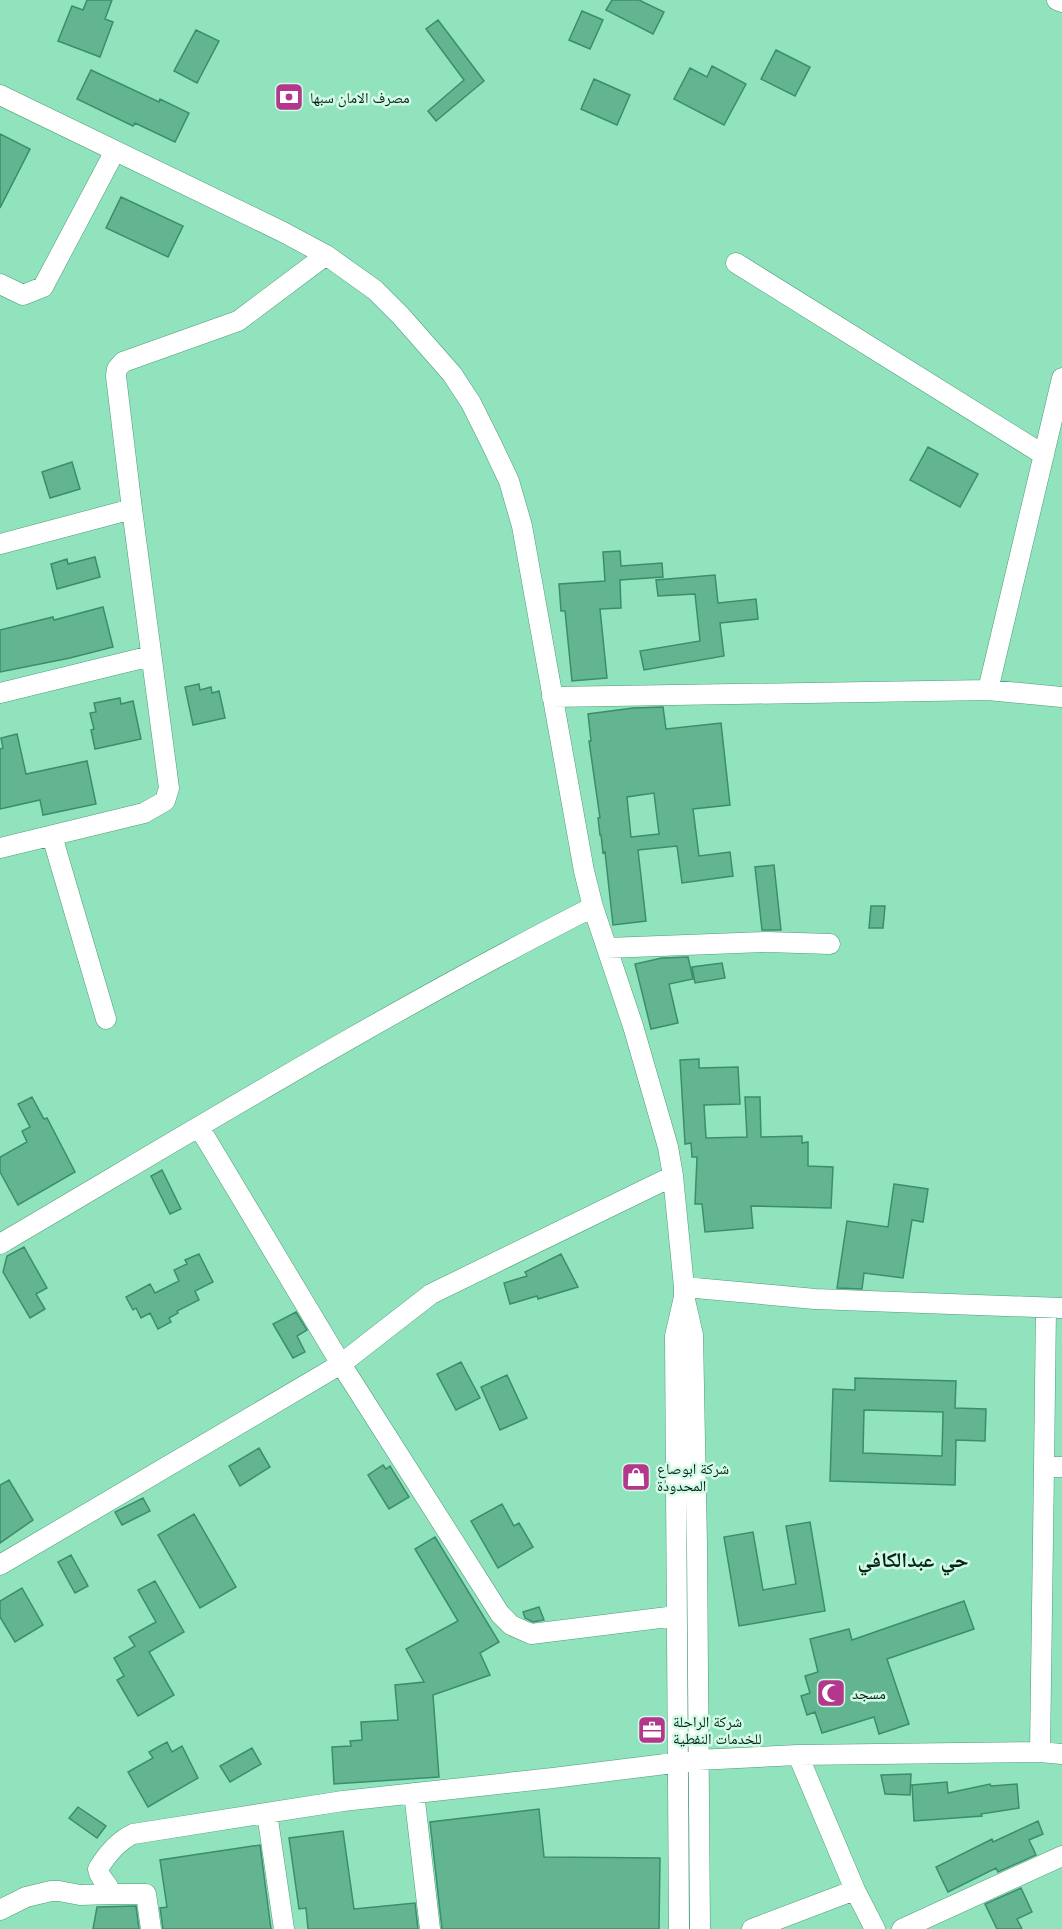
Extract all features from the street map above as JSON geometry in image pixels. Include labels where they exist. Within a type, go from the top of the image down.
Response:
[{"type":"street","points":[[1057,0],[1062,2]]},
{"type":"street","points":[[0,95],[284,232],[326,255],[375,290],[452,374],[471,403],[509,481],[522,526],[584,871],[593,907],[608,948],[668,1147],[684,1292],[693,1335],[697,1557],[679,1929]]},
{"type":"street","points":[[0,284],[23,295],[43,287],[115,151]]},
{"type":"street","points":[[0,849],[144,813],[165,801],[169,788],[132,509],[117,369],[123,362],[148,352],[238,321],[326,255]]},
{"type":"street","points":[[736,263],[1044,455]]},
{"type":"street","points":[[988,690],[1062,378]]},
{"type":"street","points":[[0,544],[132,509]]},
{"type":"street","points":[[0,693],[151,656]]},
{"type":"street","points":[[552,697],[988,690],[1062,697]]},
{"type":"street","points":[[52,836],[106,1019]]},
{"type":"street","points":[[0,1244],[346,1041],[529,939],[593,907]]},
{"type":"street","points":[[608,948],[767,942],[830,944]]},
{"type":"street","points":[[199,1127],[341,1364],[500,1614],[511,1625],[531,1634],[676,1616]]},
{"type":"street","points":[[0,1565],[341,1364],[431,1294],[673,1176]]},
{"type":"street","points":[[684,1292],[892,1303],[990,1304],[1054,1308],[1053,1467],[1040,1752]]},
{"type":"street","points":[[684,1292],[675,1336],[676,1616],[700,1929]]},
{"type":"street","points":[[111,1894],[110,1887],[100,1876],[98,1869],[108,1854],[128,1836],[343,1801],[688,1761],[798,1755],[1040,1752],[1062,1754]]},
{"type":"street","points":[[798,1755],[855,1890],[875,1929]]},
{"type":"street","points":[[414,1793],[430,1929]]},
{"type":"street","points":[[267,1813],[284,1929]]},
{"type":"street","points":[[902,1929],[1062,1856]]},
{"type":"street","points":[[0,1910],[26,1897],[59,1890],[80,1895],[146,1894],[151,1929]]},
{"type":"street","points":[[752,1929],[855,1890]]},
{"type":"building","points":[[87,0],[112,0],[105,19],[113,22],[100,57],[58,41],[72,6],[83,10]]},
{"type":"building","points":[[612,0],[639,0],[664,12],[653,34],[606,10]]},
{"type":"building","points":[[582,11],[603,20],[590,49],[569,40]]},
{"type":"building","points":[[438,20],[484,81],[436,121],[428,111],[464,80],[426,29]]},
{"type":"building","points":[[196,30],[219,41],[197,83],[174,71]]},
{"type":"building","points":[[776,50],[810,67],[795,96],[761,79]]},
{"type":"building","points":[[712,66],[746,84],[724,125],[674,99],[690,68],[707,77]]},
{"type":"building","points":[[91,70],[159,102],[160,99],[189,113],[175,142],[135,123],[133,126],[77,99]]},
{"type":"building","points":[[594,79],[630,95],[617,125],[581,109]]},
{"type":"building","points":[[0,134],[30,149],[0,208]]},
{"type":"building","points":[[121,197],[183,226],[168,257],[106,228]]},
{"type":"building","points":[[928,447],[978,474],[960,507],[910,480]]},
{"type":"building","points":[[72,462],[80,489],[50,498],[42,472]]},
{"type":"building","points":[[620,551],[621,566],[662,563],[663,577],[620,580],[621,608],[600,609],[607,678],[572,681],[565,611],[561,611],[559,584],[605,581],[603,552]]},
{"type":"building","points":[[95,557],[100,577],[57,589],[51,564],[67,559],[68,564]]},
{"type":"building","points":[[715,575],[718,603],[756,599],[758,619],[720,623],[724,656],[644,670],[640,651],[700,641],[695,594],[658,596],[656,580]]},
{"type":"building","points":[[103,607],[113,647],[0,672],[0,630],[53,617],[54,620]]},
{"type":"building","points":[[199,684],[200,690],[211,687],[212,693],[219,691],[225,718],[193,725],[185,687]]},
{"type":"building","points":[[120,698],[121,704],[133,701],[141,739],[95,749],[90,713],[96,712],[94,703]]},
{"type":"building","points":[[663,707],[666,729],[721,723],[730,805],[693,809],[699,856],[730,852],[733,876],[682,883],[677,846],[638,850],[646,921],[613,925],[605,852],[603,853],[600,835],[588,714]],"holes":[[[654,793],[659,834],[631,837],[627,797]]]},
{"type":"building","points":[[17,734],[26,774],[87,761],[96,804],[43,815],[40,800],[0,809],[0,749],[3,748],[1,738]]},
{"type":"building","points":[[774,865],[781,930],[762,930],[755,867]]},
{"type":"building","points":[[871,906],[885,906],[883,928],[869,928]]},
{"type":"building","points":[[688,957],[693,979],[669,984],[678,1023],[651,1029],[635,964],[662,958]]},
{"type":"building","points":[[722,963],[725,978],[695,983],[692,967]]},
{"type":"building","points":[[699,1059],[699,1068],[738,1067],[740,1104],[704,1105],[706,1138],[747,1137],[745,1097],[760,1097],[761,1137],[802,1136],[802,1143],[808,1142],[808,1166],[833,1167],[831,1208],[751,1206],[753,1228],[705,1232],[702,1204],[695,1204],[697,1157],[692,1157],[691,1143],[685,1144],[680,1060]]},
{"type":"building","points":[[32,1097],[44,1119],[47,1118],[75,1172],[18,1205],[0,1172],[0,1157],[27,1142],[22,1131],[30,1127],[18,1104]]},
{"type":"building","points":[[162,1170],[181,1209],[170,1214],[151,1176]]},
{"type":"building","points":[[894,1184],[928,1189],[923,1222],[912,1220],[903,1278],[864,1273],[862,1289],[837,1288],[847,1221],[888,1227]]},
{"type":"building","points":[[24,1247],[47,1288],[36,1294],[45,1309],[30,1318],[3,1272],[7,1256]]},
{"type":"building","points":[[199,1254],[213,1282],[195,1291],[199,1300],[177,1311],[178,1313],[169,1318],[171,1322],[158,1329],[150,1313],[141,1318],[136,1308],[133,1310],[126,1297],[150,1284],[155,1293],[179,1281],[174,1270],[187,1264],[185,1260]]},
{"type":"building","points":[[561,1254],[578,1287],[538,1299],[537,1296],[510,1304],[504,1283],[527,1276],[525,1272]]},
{"type":"building","points":[[296,1312],[307,1330],[297,1336],[305,1352],[293,1358],[273,1324]]},
{"type":"building","points":[[461,1362],[480,1398],[456,1410],[437,1374]]},
{"type":"building","points":[[507,1375],[527,1418],[500,1430],[481,1387]]},
{"type":"building","points":[[855,1378],[956,1381],[955,1408],[986,1409],[985,1441],[956,1440],[955,1485],[830,1481],[833,1389],[855,1390]],"holes":[[[864,1410],[943,1412],[942,1456],[863,1453]]]},
{"type":"building","points":[[259,1448],[270,1467],[240,1486],[229,1466]]},
{"type":"building","points":[[383,1465],[386,1469],[390,1466],[409,1497],[389,1509],[368,1475]]},
{"type":"building","points":[[9,1480],[33,1520],[0,1543],[0,1485]]},
{"type":"building","points":[[143,1498],[150,1511],[122,1525],[115,1512]]},
{"type":"building","points":[[502,1504],[514,1526],[519,1523],[533,1547],[498,1568],[471,1521]]},
{"type":"building","points":[[194,1514],[236,1587],[200,1608],[158,1535]]},
{"type":"building","points":[[810,1522],[825,1611],[739,1626],[724,1537],[753,1532],[763,1590],[796,1584],[786,1526]]},
{"type":"building","points":[[435,1537],[499,1642],[480,1653],[490,1675],[433,1695],[439,1777],[334,1784],[332,1747],[351,1746],[350,1741],[362,1740],[361,1722],[398,1720],[395,1685],[424,1682],[406,1649],[458,1621],[415,1549]]},
{"type":"building","points":[[71,1555],[88,1586],[75,1593],[58,1562]]},
{"type":"building","points":[[155,1581],[184,1632],[149,1652],[174,1695],[138,1716],[117,1680],[124,1676],[114,1658],[135,1646],[129,1637],[156,1622],[138,1590]]},
{"type":"building","points":[[22,1588],[43,1625],[15,1642],[0,1617],[0,1601]]},
{"type":"building","points":[[964,1601],[974,1629],[887,1659],[909,1724],[879,1734],[874,1717],[822,1733],[815,1712],[807,1715],[801,1696],[810,1693],[805,1676],[818,1672],[810,1639],[849,1629],[852,1640]]},
{"type":"building","points":[[539,1607],[544,1620],[533,1622],[525,1618],[523,1612]]},
{"type":"building","points":[[167,1742],[172,1752],[182,1746],[198,1778],[148,1807],[128,1772],[153,1758],[149,1752]]},
{"type":"building","points":[[252,1748],[261,1764],[230,1782],[220,1766]]},
{"type":"building","points":[[911,1774],[910,1795],[885,1794],[881,1775]]},
{"type":"building","points":[[947,1782],[948,1793],[990,1784],[991,1786],[1017,1784],[1019,1808],[981,1814],[982,1816],[914,1821],[912,1785]]},
{"type":"building","points":[[78,1807],[106,1826],[97,1838],[69,1818]]},
{"type":"building","points":[[539,1809],[544,1857],[660,1858],[659,1929],[442,1929],[430,1822]]},
{"type":"building","points":[[1038,1821],[1043,1834],[1029,1840],[1036,1855],[998,1872],[996,1868],[948,1892],[936,1867],[992,1839],[993,1842]]},
{"type":"building","points":[[343,1831],[354,1909],[415,1903],[418,1929],[308,1929],[306,1908],[299,1909],[289,1838]]},
{"type":"building","points":[[260,1845],[271,1929],[163,1929],[160,1908],[167,1907],[160,1860]]},
{"type":"building","points":[[1021,1888],[1032,1912],[1017,1919],[1022,1929],[997,1929],[985,1904]]},
{"type":"building","points":[[136,1906],[139,1929],[93,1929],[97,1907]]},
{"type":"place","name":"مصرف الامان سبها","points":[[289,97]]},
{"type":"place","name":"شركة ابوصاع المحدودة","points":[[636,1477]]},
{"type":"place","name":"مسجد","points":[[831,1693]]},
{"type":"place","name":"شركة الراحلة للخدمات النفطية","points":[[652,1730]]},
{"type":"district","name":"حي عبدالكافي","points":[[913,1559]]}]
